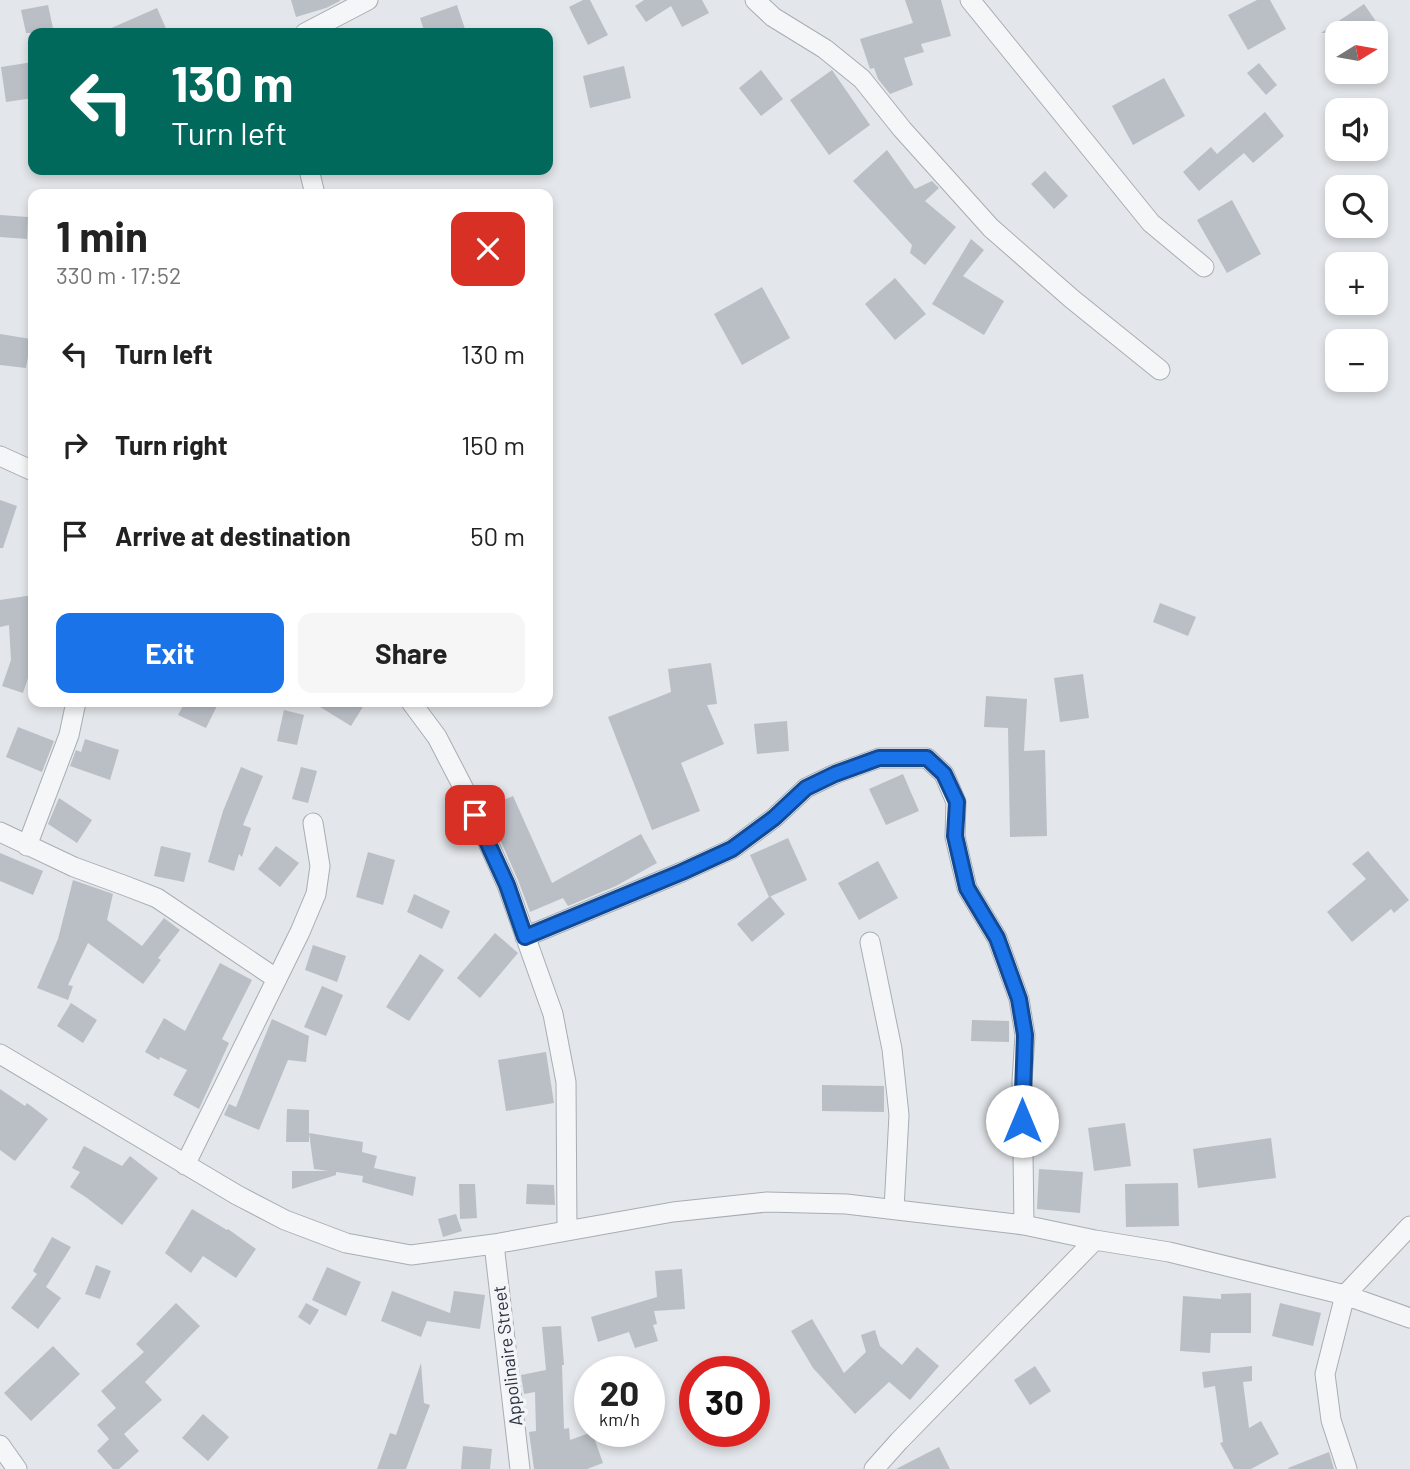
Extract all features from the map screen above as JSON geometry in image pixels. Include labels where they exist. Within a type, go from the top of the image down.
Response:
[{"type":"street","points":[[315,28],[369,0]]},
{"type":"street","points":[[755,0],[773,17],[825,49],[862,79],[902,129],[991,228],[1072,299],[1160,370]]},
{"type":"street","points":[[970,0],[1151,223],[1204,267]]},
{"type":"street","points":[[0,456],[28,469]]},
{"type":"street","points":[[27,846],[69,735],[75,707]]},
{"type":"street","points":[[415,707],[437,737],[465,791],[507,885],[553,1014],[566,1082],[567,1230]]},
{"type":"street","points":[[525,937],[732,849],[774,818],[806,788],[835,774],[879,758],[927,758],[944,774],[957,802],[955,836],[967,888],[997,938],[1019,999],[1025,1035],[1022,1081],[1024,1225]]},
{"type":"street","points":[[185,1165],[316,894],[320,866],[313,823]]},
{"type":"street","points":[[0,832],[74,867],[157,898],[277,979]]},
{"type":"street","points":[[870,942],[892,1049],[899,1115],[894,1209]]},
{"type":"street","points":[[0,1054],[237,1195],[285,1220],[346,1243],[411,1255],[494,1244],[673,1212],[767,1202],[846,1204],[1024,1225],[1169,1252],[1345,1295],[1410,1318]]},
{"type":"street","points":[[1348,1469],[1331,1420],[1325,1374],[1345,1295],[1410,1226]]},
{"type":"street","points":[[874,1469],[1095,1240]]},
{"type":"street","name":"Appolinaire Street","points":[[494,1244],[520,1469]]},
{"type":"street","points":[[0,1446],[17,1469]]},
{"type":"building","points":[[291,0],[340,0],[340,1],[296,17]]},
{"type":"building","points":[[583,0],[590,0],[608,35],[588,45],[569,7]]},
{"type":"building","points":[[644,0],[702,0],[709,13],[682,27],[671,6],[646,22],[635,6]]},
{"type":"building","points":[[905,0],[941,0],[951,36],[921,44],[924,52],[904,58],[913,85],[890,94],[878,79],[874,68],[870,69],[860,39],[913,23]]},
{"type":"building","points":[[1257,0],[1270,0],[1286,29],[1248,50],[1228,15]]},
{"type":"building","points":[[1364,4],[1376,21],[1339,21]]},
{"type":"building","points":[[48,5],[53,28],[28,28],[26,33],[21,10]]},
{"type":"building","points":[[457,5],[465,28],[423,28],[420,18]]},
{"type":"building","points":[[157,8],[166,28],[111,28]]},
{"type":"building","points":[[28,63],[28,99],[6,102],[1,67]]},
{"type":"building","points":[[1259,63],[1277,85],[1266,95],[1247,73]]},
{"type":"building","points":[[624,66],[631,98],[590,108],[583,76]]},
{"type":"building","points":[[761,70],[783,99],[761,116],[739,88]]},
{"type":"building","points":[[832,70],[870,125],[829,155],[790,100]]},
{"type":"building","points":[[1164,78],[1185,116],[1133,145],[1112,106]]},
{"type":"building","points":[[1265,112],[1284,136],[1253,163],[1244,153],[1199,191],[1183,172],[1211,147],[1217,154]]},
{"type":"building","points":[[887,150],[915,189],[932,181],[939,188],[925,201],[956,227],[925,265],[910,253],[912,245],[853,181]]},
{"type":"building","points":[[1045,171],[1068,196],[1054,209],[1031,184]]},
{"type":"building","points":[[1232,200],[1261,254],[1227,273],[1197,220]]},
{"type":"building","points":[[0,215],[28,217],[27,239],[0,237]]},
{"type":"building","points":[[971,239],[984,250],[963,276],[1004,301],[984,335],[932,304]]},
{"type":"building","points":[[895,278],[926,314],[895,340],[865,304]]},
{"type":"building","points":[[762,287],[790,338],[742,365],[714,314]]},
{"type":"building","points":[[0,334],[28,339],[26,368],[0,365]]},
{"type":"building","points":[[0,500],[17,506],[3,548],[0,548]]},
{"type":"building","points":[[28,596],[28,678],[23,693],[2,686],[11,660],[9,625],[0,627],[0,600]]},
{"type":"building","points":[[1160,603],[1196,617],[1188,636],[1153,622]]},
{"type":"building","points":[[711,663],[717,704],[707,705],[724,744],[681,763],[700,811],[652,830],[608,717],[671,692],[668,669]]},
{"type":"building","points":[[1083,674],[1089,718],[1060,722],[1054,678]]},
{"type":"building","points":[[986,696],[1027,699],[1024,751],[1045,750],[1047,836],[1010,837],[1008,728],[984,727]]},
{"type":"building","points":[[182,707],[216,707],[206,728],[178,715]]},
{"type":"building","points":[[320,707],[363,707],[351,726]]},
{"type":"building","points":[[284,710],[304,715],[297,745],[277,741]]},
{"type":"building","points":[[787,721],[789,751],[757,754],[754,724]]},
{"type":"building","points":[[18,727],[54,741],[42,772],[6,757]]},
{"type":"building","points":[[85,739],[119,750],[110,780],[70,766],[76,750],[81,752]]},
{"type":"building","points":[[241,767],[263,776],[243,825],[251,828],[242,857],[239,854],[234,871],[208,862],[223,811]]},
{"type":"building","points":[[301,767],[317,771],[308,803],[292,799]]},
{"type":"building","points":[[903,774],[919,811],[886,825],[869,789]]},
{"type":"building","points":[[513,796],[552,883],[641,834],[657,863],[616,886],[568,906],[563,898],[530,912],[486,808]]},
{"type":"building","points":[[59,798],[92,820],[77,843],[48,824]]},
{"type":"building","points":[[788,838],[807,880],[769,897],[750,855]]},
{"type":"building","points":[[161,846],[191,853],[184,882],[154,876]]},
{"type":"building","points":[[276,846],[299,863],[280,887],[258,869]]},
{"type":"building","points":[[1368,851],[1409,900],[1394,913],[1391,909],[1352,942],[1327,912],[1366,879],[1352,864]]},
{"type":"building","points":[[368,852],[395,860],[383,905],[356,897]]},
{"type":"building","points":[[0,853],[43,871],[33,895],[0,881]]},
{"type":"building","points":[[878,861],[898,898],[859,920],[838,883]]},
{"type":"building","points":[[73,880],[113,894],[107,920],[142,946],[164,918],[180,930],[158,958],[161,960],[143,984],[88,943],[68,985],[73,986],[68,1000],[37,988],[58,939]]},
{"type":"building","points":[[414,894],[450,911],[442,929],[407,912]]},
{"type":"building","points":[[770,896],[785,914],[752,942],[737,924]]},
{"type":"building","points":[[495,933],[518,953],[480,998],[457,978]]},
{"type":"building","points":[[313,945],[346,956],[337,982],[305,970]]},
{"type":"building","points":[[420,954],[444,970],[409,1021],[386,1007]]},
{"type":"building","points":[[220,963],[252,980],[222,1039],[229,1043],[199,1109],[173,1095],[187,1070],[145,1052],[164,1018],[185,1031]]},
{"type":"building","points":[[322,986],[343,995],[326,1036],[304,1027]]},
{"type":"building","points":[[71,1003],[97,1020],[83,1043],[57,1026]]},
{"type":"building","points":[[272,1019],[309,1036],[306,1062],[288,1060],[259,1130],[224,1115],[229,1104],[236,1107]]},
{"type":"building","points":[[972,1020],[1009,1021],[1009,1042],[971,1041]]},
{"type":"building","points":[[546,1052],[554,1103],[506,1111],[498,1060]]},
{"type":"building","points":[[822,1085],[884,1086],[884,1112],[822,1111]]},
{"type":"building","points":[[0,1089],[25,1106],[27,1103],[48,1119],[15,1161],[0,1150]]},
{"type":"building","points":[[287,1109],[309,1110],[309,1142],[286,1142]]},
{"type":"building","points":[[1125,1123],[1131,1166],[1094,1171],[1088,1128]]},
{"type":"building","points":[[309,1133],[363,1142],[362,1152],[377,1156],[374,1168],[416,1177],[413,1196],[362,1182],[363,1176],[336,1172],[336,1175],[292,1189],[292,1171],[329,1171],[314,1169]]},
{"type":"building","points":[[1271,1138],[1276,1178],[1198,1188],[1193,1149]]},
{"type":"building","points":[[84,1146],[122,1166],[130,1156],[158,1178],[122,1225],[70,1187],[80,1172],[72,1168]]},
{"type":"building","points":[[1039,1169],[1083,1172],[1080,1213],[1037,1209]]},
{"type":"building","points":[[1178,1183],[1179,1226],[1126,1227],[1125,1184]]},
{"type":"building","points":[[459,1184],[475,1184],[477,1218],[460,1219]]},
{"type":"building","points":[[527,1184],[554,1185],[555,1205],[526,1204]]},
{"type":"building","points":[[192,1209],[228,1229],[256,1249],[236,1278],[203,1256],[191,1273],[165,1253]]},
{"type":"building","points":[[456,1214],[462,1231],[443,1237],[438,1219]]},
{"type":"building","points":[[52,1237],[71,1247],[46,1287],[61,1298],[38,1329],[11,1308],[37,1274],[33,1271]]},
{"type":"building","points":[[96,1265],[111,1271],[100,1299],[85,1294]]},
{"type":"building","points":[[327,1267],[361,1282],[346,1316],[312,1300]]},
{"type":"building","points":[[682,1269],[685,1309],[654,1311],[657,1324],[653,1325],[658,1341],[635,1348],[629,1332],[598,1342],[591,1317],[657,1297],[655,1271]]},
{"type":"building","points":[[392,1291],[450,1313],[454,1291],[485,1295],[480,1329],[427,1321],[421,1337],[381,1321]]},
{"type":"building","points":[[1251,1293],[1251,1333],[1211,1333],[1210,1353],[1180,1351],[1183,1296],[1221,1299],[1221,1294]]},
{"type":"building","points":[[176,1303],[200,1326],[145,1382],[162,1400],[124,1434],[139,1451],[119,1469],[113,1469],[97,1451],[109,1439],[97,1425],[116,1408],[101,1391],[144,1352],[136,1344]]},
{"type":"building","points":[[306,1303],[319,1310],[310,1325],[298,1317]]},
{"type":"building","points":[[1280,1303],[1321,1313],[1313,1346],[1272,1336]]},
{"type":"building","points":[[812,1319],[844,1373],[866,1352],[861,1335],[875,1330],[880,1346],[902,1365],[917,1347],[939,1366],[910,1400],[889,1382],[855,1414],[813,1368],[791,1331]]},
{"type":"building","points":[[561,1326],[564,1429],[569,1428],[570,1440],[574,1439],[574,1447],[597,1447],[603,1463],[587,1469],[534,1469],[529,1432],[536,1431],[535,1392],[524,1394],[521,1375],[546,1370],[542,1327]]},
{"type":"building","points":[[53,1346],[80,1374],[31,1421],[4,1393]]},
{"type":"building","points":[[421,1363],[424,1403],[430,1405],[406,1469],[377,1469],[390,1433],[396,1435]]},
{"type":"building","points":[[1035,1366],[1051,1391],[1030,1405],[1014,1380]]},
{"type":"building","points":[[1252,1366],[1252,1381],[1243,1382],[1249,1428],[1261,1421],[1279,1454],[1251,1469],[1234,1469],[1220,1443],[1223,1442],[1215,1386],[1204,1388],[1202,1372]]},
{"type":"building","points":[[203,1414],[229,1437],[208,1461],[182,1438]]},
{"type":"building","points":[[463,1446],[492,1449],[490,1469],[461,1469]]},
{"type":"building","points":[[939,1447],[950,1469],[896,1469]]},
{"type":"building","points":[[1329,1452],[1334,1469],[1288,1468]]},
{"type":"route","points":[[475,815],[507,885],[525,937],[732,849],[774,818],[806,788],[835,774],[879,758],[927,758],[944,774],[957,802],[955,836],[967,888],[997,938],[1019,999],[1025,1035],[1022,1121]]}]
